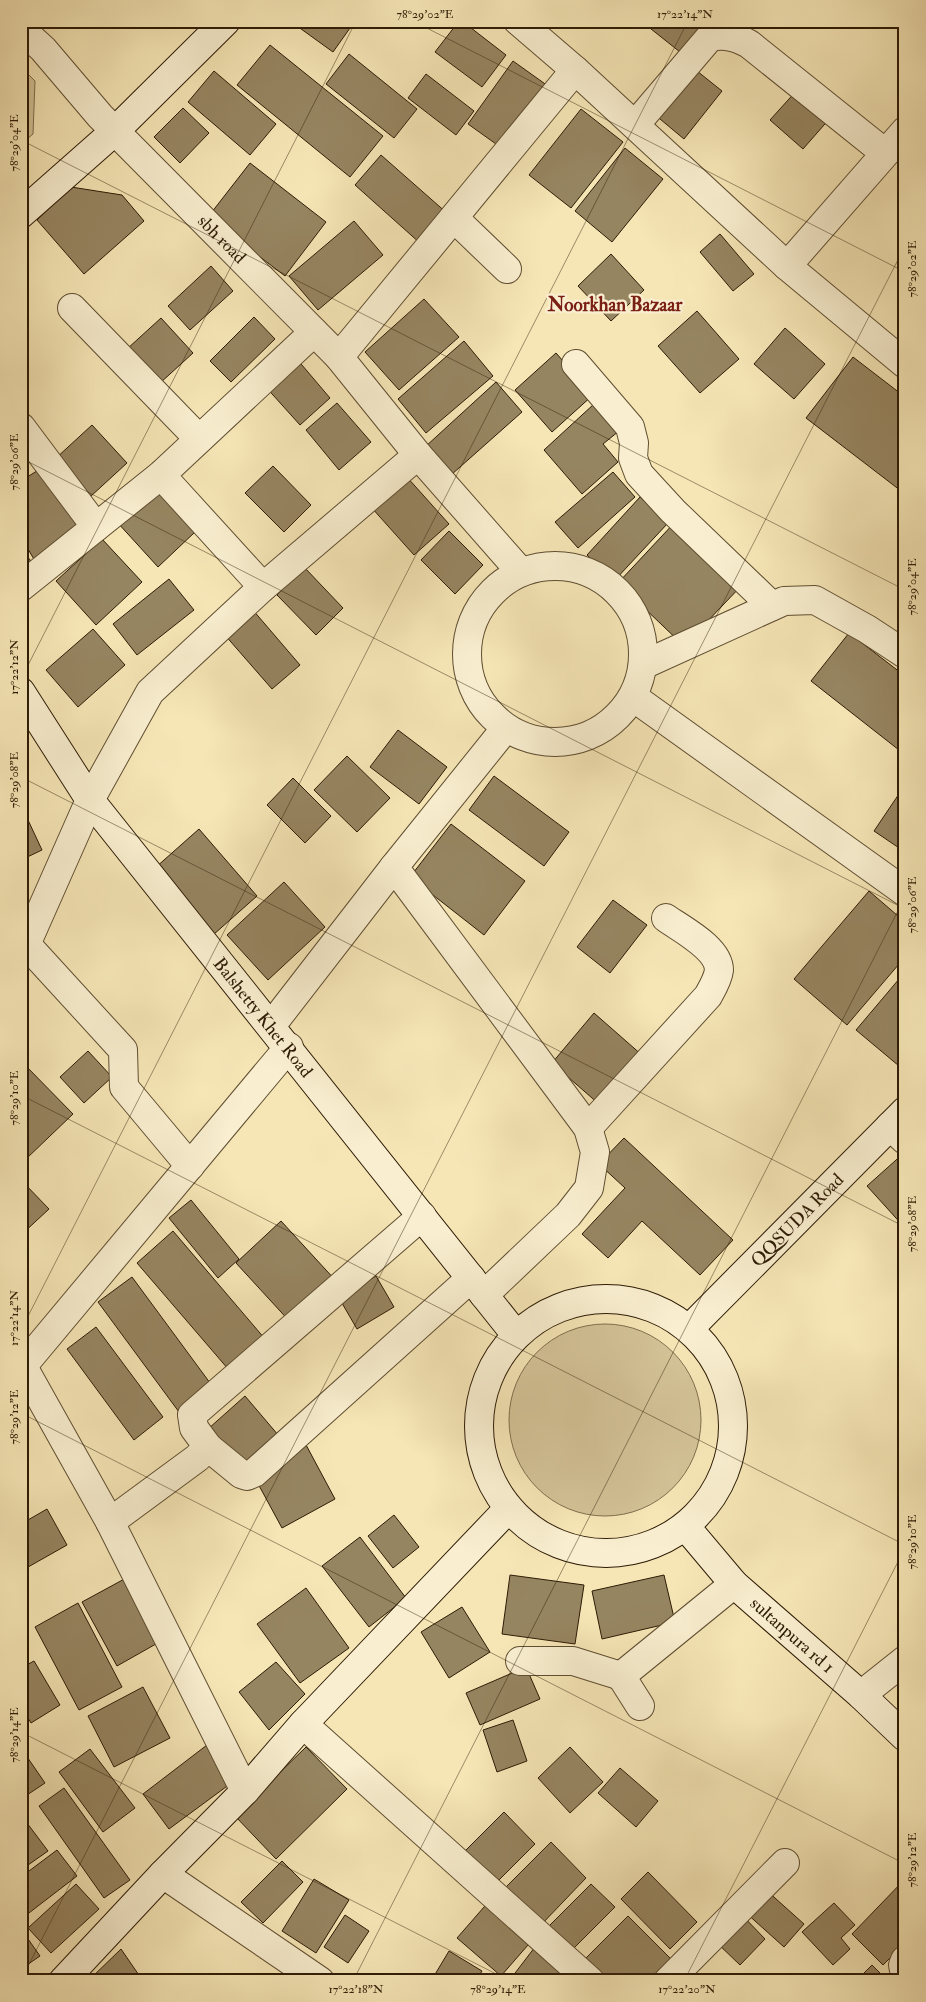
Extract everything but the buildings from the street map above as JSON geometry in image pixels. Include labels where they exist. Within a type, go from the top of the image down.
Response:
[{"type":"street","points":[[21,214],[115,131],[226,21]]},
{"type":"street","points":[[518,21],[576,70],[787,266],[905,364]]},
{"type":"street","name":"sbh road","points":[[21,29],[43,49],[100,116],[339,357],[418,455],[520,571]]},
{"type":"street","points":[[635,125],[710,37],[721,35],[736,38],[749,44],[885,153]]},
{"type":"street","points":[[339,357],[576,70]]},
{"type":"street","points":[[787,266],[905,131]]},
{"type":"street","points":[[454,218],[507,269]]},
{"type":"street","points":[[72,308],[199,439]]},
{"type":"street","points":[[21,587],[161,475],[314,332]]},
{"type":"street","points":[[576,364],[630,427],[634,443],[633,458],[639,474],[673,511],[772,606]]},
{"type":"street","points":[[21,427],[96,527]]},
{"type":"street","points":[[190,1166],[124,1087],[123,1050],[24,950],[90,800],[150,692],[263,587],[418,455]]},
{"type":"street","points":[[161,475],[263,587]]},
{"type":"street","points":[[572,566],[618,590],[640,625],[644,666],[633,697],[598,732],[551,743],[505,729],[474,692],[466,645],[482,601],[520,571],[572,566]]},
{"type":"street","points":[[644,666],[784,601],[815,600],[867,629],[905,654]]},
{"type":"street","name":"Balshetty Khet Road","points":[[21,692],[90,800],[516,1335]]},
{"type":"street","points":[[633,697],[905,892]]},
{"type":"street","points":[[271,1026],[394,867],[505,729]]},
{"type":"street","points":[[394,867],[588,1128],[595,1152],[589,1188],[568,1215],[478,1286],[254,1474],[247,1476],[241,1474],[208,1447],[194,1428],[192,1415],[422,1216]]},
{"type":"street","points":[[588,1128],[708,996],[714,984],[718,970],[715,957],[701,942],[666,918]]},
{"type":"street","points":[[245,1791],[110,1522],[22,1366],[289,1048]]},
{"type":"street","name":"QQSUDA Road","points":[[690,1328],[900,1126]]},
{"type":"street","points":[[602,1298],[654,1307],[690,1328],[720,1366],[734,1408],[732,1454],[714,1496],[686,1527],[650,1547],[606,1555],[568,1550],[532,1531],[508,1509],[487,1475],[485,1467],[480,1443],[481,1400],[494,1366],[516,1335],[552,1308],[602,1298]]},
{"type":"street","points":[[110,1522],[197,1458],[208,1447]]},
{"type":"street","points":[[63,1981],[163,1874],[245,1791],[303,1724],[508,1509]]},
{"type":"street","name":"sultanpura rd 1","points":[[686,1527],[734,1584],[861,1695],[905,1737]]},
{"type":"street","points":[[622,1676],[734,1584]]},
{"type":"street","points":[[861,1695],[905,1660]]},
{"type":"street","points":[[520,1661],[573,1662],[622,1676],[640,1706]]},
{"type":"street","points":[[303,1724],[590,1981]]},
{"type":"street","points":[[668,1981],[785,1863]]},
{"type":"street","points":[[163,1874],[320,1981]]},
{"type":"street","points":[[905,1960],[903,1966],[905,1975]]},
{"type":"shaded area","points":[[21,67],[35,81],[33,134],[21,144]]},
{"type":"shaded area","points":[[596,1324],[614,1324],[642,1331],[658,1340],[673,1352],[685,1367],[694,1383],[701,1411],[701,1429],[694,1457],[685,1473],[673,1488],[658,1500],[642,1509],[614,1516],[596,1516],[577,1512],[560,1505],[544,1494],[531,1481],[520,1465],[513,1448],[509,1429],[509,1411],[513,1392],[520,1375],[531,1359],[544,1346],[560,1335],[577,1328]]},
{"type":"district","name":"Noorkhan Bazaar","points":[[615,304]]}]
